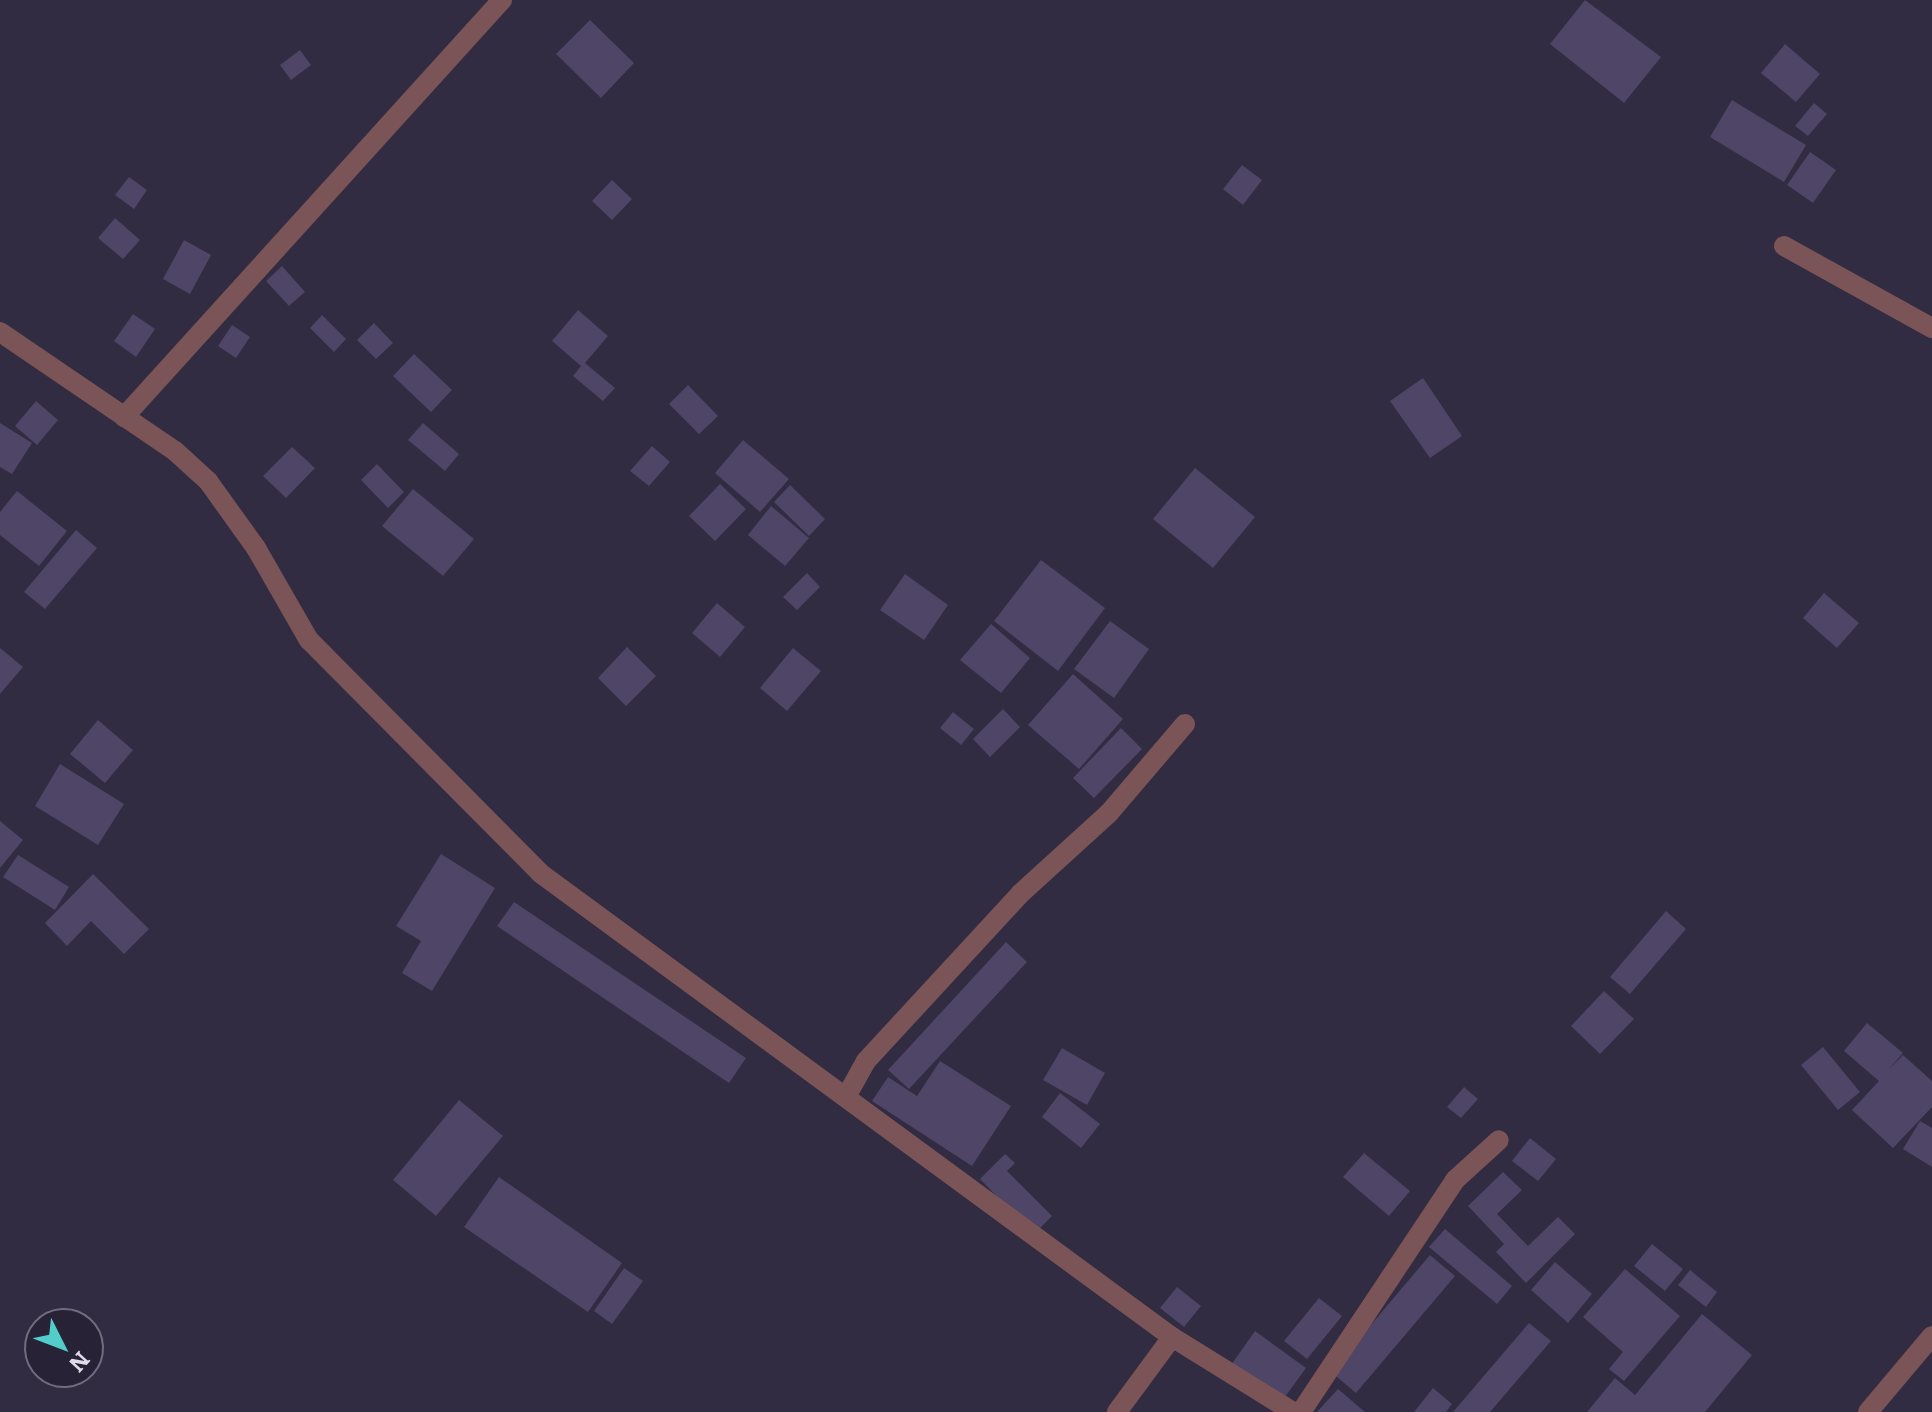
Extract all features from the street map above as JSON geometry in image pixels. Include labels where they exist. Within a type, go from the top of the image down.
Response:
[{"type":"street","points":[[124,417],[502,0]]},
{"type":"street","points":[[1784,246],[1932,328]]},
{"type":"street","points":[[0,332],[124,417],[208,481],[256,548],[309,640],[540,873],[1172,1337],[1293,1412]]},
{"type":"street","points":[[846,1097],[866,1061],[1020,894],[1109,813],[1185,724]]},
{"type":"street","points":[[1301,1412],[1455,1180],[1499,1140]]},
{"type":"street","points":[[1868,1412],[1932,1336]]},
{"type":"street","points":[[1117,1412],[1172,1337]]},
{"type":"building","points":[[1585,0],[1661,57],[1624,103],[1550,44]]},
{"type":"building","points":[[590,20],[634,63],[601,98],[556,54]]},
{"type":"building","points":[[1785,44],[1820,74],[1796,102],[1761,73]]},
{"type":"building","points":[[300,50],[311,65],[291,80],[280,65]]},
{"type":"building","points":[[1732,100],[1806,145],[1784,182],[1710,137]]},
{"type":"building","points":[[1814,103],[1827,114],[1808,136],[1795,126]]},
{"type":"building","points":[[1810,152],[1836,170],[1813,203],[1787,185]]},
{"type":"building","points":[[1242,165],[1262,180],[1243,205],[1223,189]]},
{"type":"building","points":[[129,177],[147,190],[134,209],[115,195]]},
{"type":"building","points":[[612,180],[632,199],[612,220],[592,201]]},
{"type":"building","points":[[115,218],[140,240],[123,259],[98,238]]},
{"type":"building","points":[[184,240],[211,255],[190,294],[163,279]]},
{"type":"building","points":[[282,266],[305,292],[289,306],[266,281]]},
{"type":"building","points":[[578,310],[608,336],[585,363],[615,388],[603,401],[573,376],[581,366],[552,341]]},
{"type":"building","points":[[133,314],[155,329],[136,357],[114,341]]},
{"type":"building","points":[[322,315],[346,339],[334,352],[310,328]]},
{"type":"building","points":[[374,323],[393,343],[376,359],[357,340]]},
{"type":"building","points":[[232,325],[250,337],[236,358],[218,346]]},
{"type":"building","points":[[414,354],[452,390],[431,412],[393,376]]},
{"type":"building","points":[[1423,378],[1462,436],[1430,458],[1390,401]]},
{"type":"building","points":[[688,385],[718,416],[699,434],[669,404]]},
{"type":"building","points":[[36,401],[58,420],[37,445],[15,426]]},
{"type":"building","points":[[0,423],[32,443],[12,474],[0,467]]},
{"type":"building","points":[[423,423],[459,454],[445,471],[408,440]]},
{"type":"building","points":[[743,440],[789,479],[760,512],[715,473]]},
{"type":"building","points":[[652,446],[670,462],[649,486],[630,471]]},
{"type":"building","points":[[292,447],[315,468],[286,498],[263,476]]},
{"type":"building","points":[[377,464],[404,492],[388,508],[361,480]]},
{"type":"building","points":[[1195,468],[1255,517],[1213,568],[1153,519]]},
{"type":"building","points":[[720,484],[746,509],[715,541],[689,516]]},
{"type":"building","points":[[790,485],[825,519],[809,536],[774,502]]},
{"type":"building","points":[[413,489],[474,539],[443,576],[382,526]]},
{"type":"building","points":[[17,491],[67,531],[39,566],[0,535],[0,512]]},
{"type":"building","points":[[771,506],[809,538],[785,566],[748,535]]},
{"type":"building","points":[[76,530],[97,548],[45,609],[24,592]]},
{"type":"building","points":[[1041,560],[1105,608],[1058,671],[994,621]]},
{"type":"building","points":[[807,573],[820,587],[797,610],[783,597]]},
{"type":"building","points":[[905,574],[948,605],[924,640],[880,610]]},
{"type":"building","points":[[1824,593],[1859,623],[1837,648],[1803,618]]},
{"type":"building","points":[[717,603],[745,627],[720,657],[692,633]]},
{"type":"building","points":[[1110,621],[1149,649],[1114,698],[1074,669]]},
{"type":"building","points":[[991,624],[1030,658],[1001,693],[960,660]]},
{"type":"building","points":[[627,647],[656,676],[626,706],[598,678]]},
{"type":"building","points":[[0,648],[23,667],[0,694]]},
{"type":"building","points":[[793,648],[821,671],[787,711],[760,688]]},
{"type":"building","points":[[1073,674],[1123,719],[1079,769],[1028,725]]},
{"type":"building","points":[[1003,709],[1020,727],[990,757],[973,739]]},
{"type":"building","points":[[953,712],[974,729],[961,745],[940,728]]},
{"type":"building","points":[[98,720],[133,750],[105,783],[70,754]]},
{"type":"building","points":[[1121,728],[1142,749],[1094,798],[1073,778]]},
{"type":"building","points":[[60,764],[124,804],[98,845],[35,806]]},
{"type":"building","points":[[0,821],[23,840],[0,868]]},
{"type":"building","points":[[441,854],[495,888],[432,991],[402,973],[421,941],[396,926]]},
{"type":"building","points":[[18,855],[69,887],[55,910],[3,877]]},
{"type":"building","points":[[93,874],[149,929],[124,954],[91,921],[67,946],[45,923]]},
{"type":"building","points":[[514,902],[746,1058],[729,1083],[497,926]]},
{"type":"building","points":[[1666,911],[1686,929],[1630,994],[1610,977]]},
{"type":"building","points":[[1006,942],[1027,962],[909,1089],[888,1070]]},
{"type":"building","points":[[1604,991],[1634,1019],[1600,1054],[1571,1026]]},
{"type":"building","points":[[1867,1023],[1903,1053],[1889,1069],[1903,1055],[1932,1081],[1932,1107],[1893,1148],[1852,1110],[1879,1081],[1844,1051]]},
{"type":"building","points":[[1823,1047],[1860,1092],[1838,1110],[1801,1065]]},
{"type":"building","points":[[1062,1048],[1105,1073],[1087,1105],[1043,1080]]},
{"type":"building","points":[[940,1061],[1011,1106],[972,1166],[872,1101],[888,1077],[917,1096]]},
{"type":"building","points":[[1464,1087],[1478,1099],[1461,1118],[1447,1107]]},
{"type":"building","points":[[1060,1093],[1100,1124],[1081,1148],[1042,1117]]},
{"type":"building","points":[[459,1100],[503,1136],[436,1216],[393,1180]]},
{"type":"building","points":[[1920,1121],[1932,1128],[1932,1167],[1903,1149]]},
{"type":"building","points":[[1530,1138],[1556,1159],[1538,1181],[1512,1161]]},
{"type":"building","points":[[1364,1153],[1410,1191],[1389,1216],[1343,1177]]},
{"type":"building","points":[[1005,1154],[1015,1163],[1007,1171],[1052,1216],[1034,1234],[980,1179]]},
{"type":"building","points":[[1503,1172],[1522,1190],[1497,1214],[1528,1246],[1558,1217],[1575,1234],[1526,1283],[1496,1252],[1504,1244],[1468,1206]]},
{"type":"building","points":[[499,1177],[622,1263],[588,1312],[464,1227]]},
{"type":"building","points":[[1445,1229],[1512,1286],[1497,1304],[1429,1247]]},
{"type":"building","points":[[1652,1244],[1683,1269],[1665,1291],[1634,1266]]},
{"type":"building","points":[[1430,1255],[1455,1276],[1356,1393],[1331,1372]]},
{"type":"building","points":[[1555,1262],[1592,1294],[1568,1323],[1531,1290]]},
{"type":"building","points":[[624,1268],[643,1281],[612,1324],[594,1311]]},
{"type":"building","points":[[1625,1269],[1680,1316],[1624,1381],[1609,1369],[1623,1352],[1583,1317]]},
{"type":"building","points":[[1690,1270],[1717,1292],[1706,1307],[1678,1285]]},
{"type":"building","points":[[1177,1287],[1201,1306],[1184,1327],[1160,1308]]},
{"type":"building","points":[[1319,1298],[1342,1316],[1307,1359],[1284,1341]]},
{"type":"building","points":[[1702,1314],[1752,1355],[1705,1412],[1587,1412],[1615,1378],[1635,1395]]},
{"type":"building","points":[[1529,1323],[1551,1341],[1490,1412],[1453,1412]]},
{"type":"building","points":[[1255,1331],[1306,1368],[1282,1401],[1231,1365]]},
{"type":"building","points":[[1433,1388],[1452,1404],[1446,1412],[1414,1412]]},
{"type":"building","points":[[1338,1389],[1365,1412],[1317,1412]]}]
